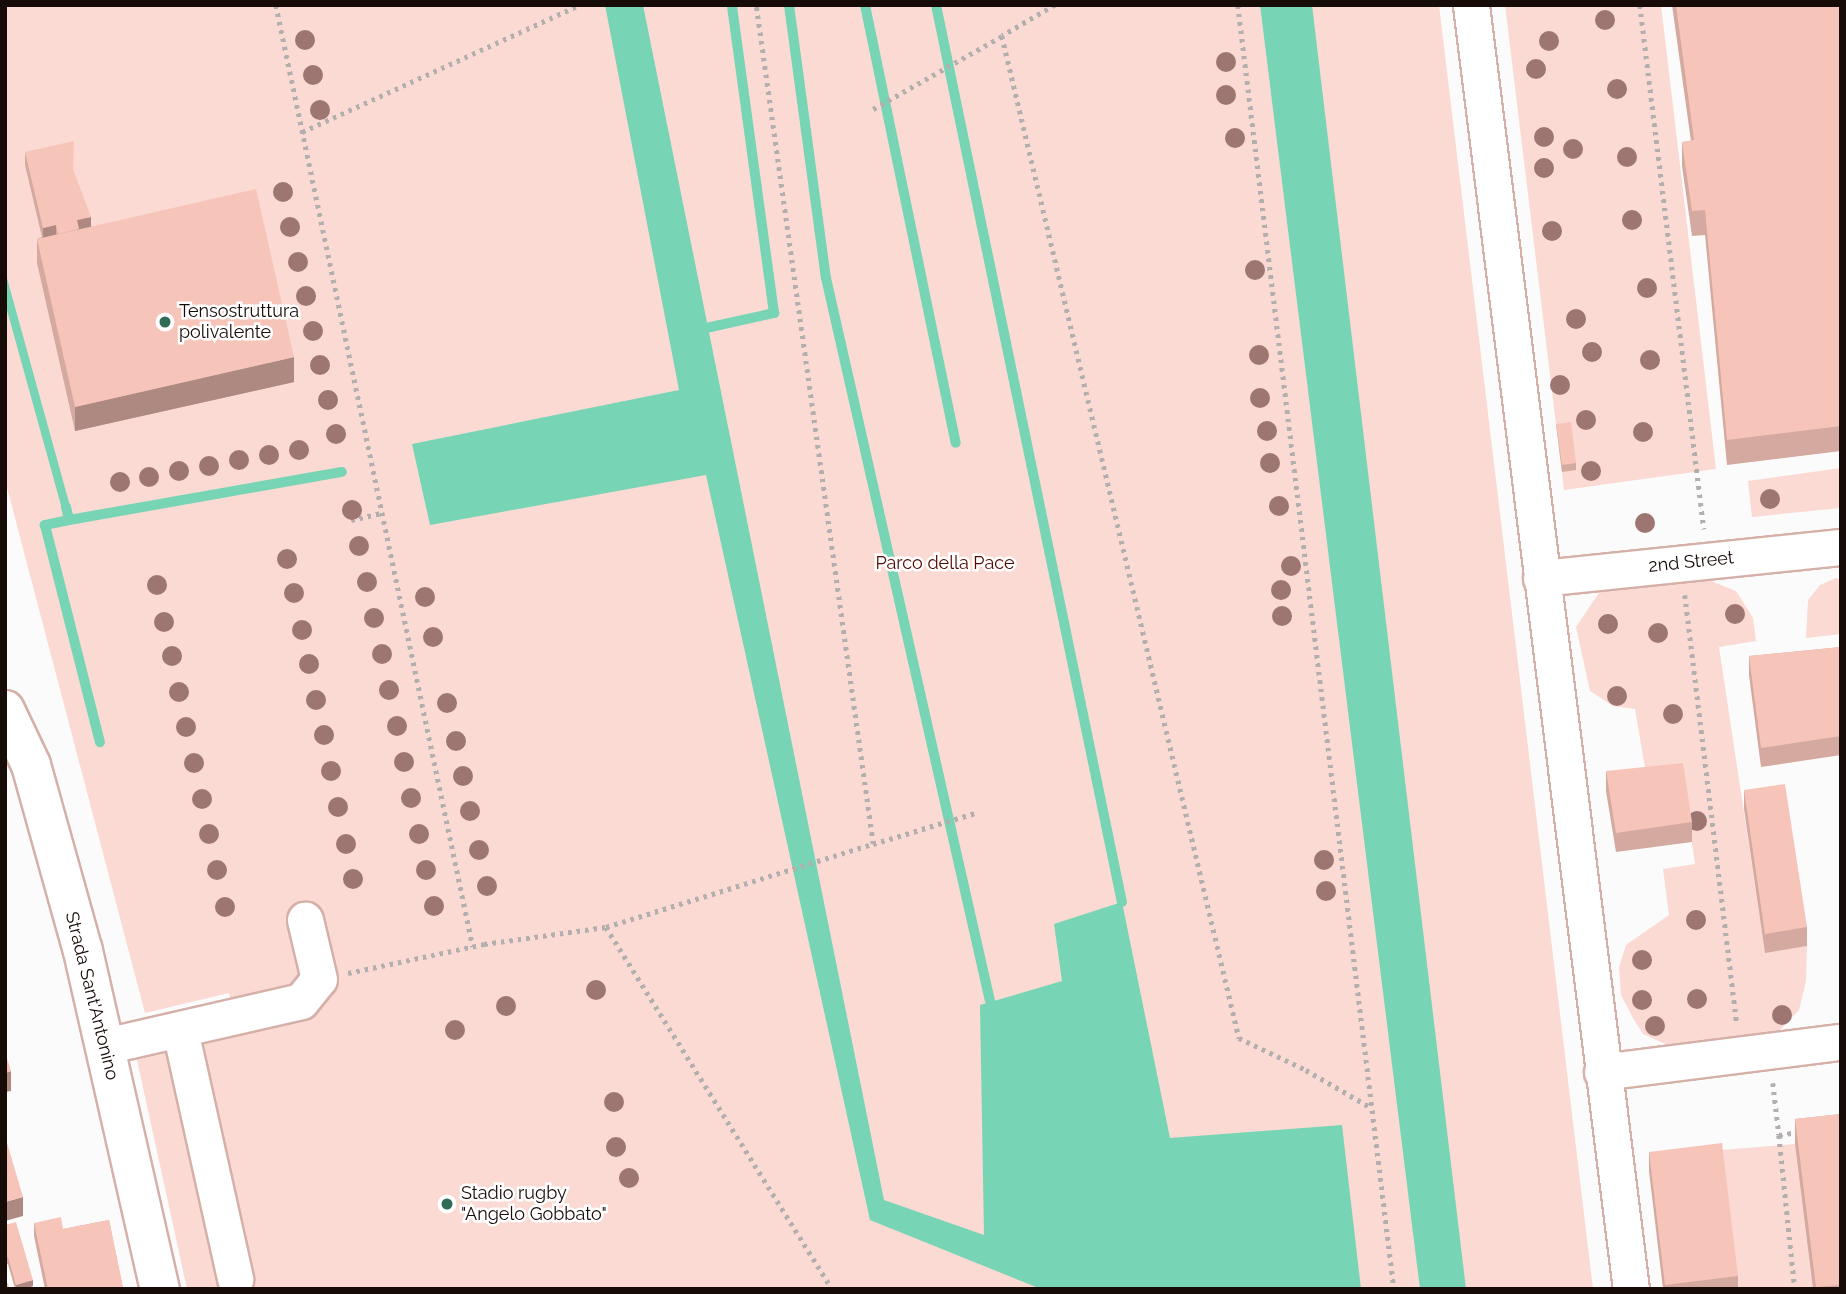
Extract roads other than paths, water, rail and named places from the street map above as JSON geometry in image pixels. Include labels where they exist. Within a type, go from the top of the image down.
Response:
[{"type":"main road","name":"Strada Sant'Antonino","points":[[5,710],[31,765],[105,1046],[160,1289]]},
{"type":"lane","points":[[1471,5],[1631,1289]]},
{"type":"lane","name":"2nd Street","points":[[1541,578],[1841,547]]},
{"type":"lane","points":[[105,1046],[301,1001],[319,979],[305,920]]},
{"type":"lane","points":[[180,1030],[235,1279]]},
{"type":"lane","points":[[1602,1072],[1841,1042]]},
{"type":"waterway","points":[[706,328],[774,313],[732,5]]},
{"type":"waterway","points":[[789,5],[826,278],[990,1001]]},
{"type":"waterway","points":[[865,5],[956,443]]},
{"type":"waterway","points":[[936,5],[1122,902]]},
{"type":"waterway","points":[[69,520],[342,472]]},
{"type":"waterway","points":[[66,507],[69,520],[45,525],[100,742]]},
{"type":"place","name":"Tensostruttura polivalente","points":[[165,322]]},
{"type":"place","name":"Stadio rugby \"Angelo Gobbato\"","points":[[447,1204]]},
{"type":"park label","name":"Parco della Pace","points":[[945,563]]}]
